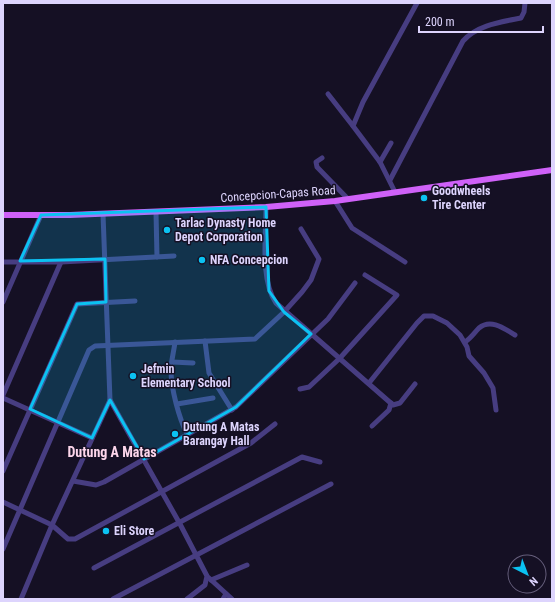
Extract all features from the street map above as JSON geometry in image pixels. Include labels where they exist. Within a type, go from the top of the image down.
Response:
[{"type":"main road","name":"Concepcion-Capas Road","points":[[3,215],[103,214],[266,208],[335,201],[552,170]]},
{"type":"street","points":[[353,126],[364,102],[417,3]]},
{"type":"street","points":[[390,180],[463,41],[474,32],[499,22],[521,18],[524,12],[525,3]]},
{"type":"street","points":[[328,94],[380,162],[395,192]]},
{"type":"street","points":[[380,162],[391,143]]},
{"type":"street","points":[[322,158],[316,162],[317,167],[348,199]]},
{"type":"street","points":[[335,201],[352,228],[405,262]]},
{"type":"street","points":[[266,208],[266,259],[269,291],[276,303],[284,312],[340,358],[391,403],[397,405],[415,384]]},
{"type":"street","points":[[156,212],[157,257]]},
{"type":"street","points":[[21,599],[52,525],[110,400],[103,214]]},
{"type":"street","points":[[3,302],[41,215]]},
{"type":"street","points":[[3,549],[89,350],[95,346],[109,345],[255,339],[284,312],[311,280],[318,263],[318,257],[301,229]]},
{"type":"street","points":[[3,262],[61,262],[174,256]]},
{"type":"street","points":[[3,395],[61,262]]},
{"type":"street","points":[[300,389],[309,387],[340,358],[397,295],[365,275]]},
{"type":"street","points":[[73,481],[96,485],[232,410],[249,396],[328,319],[355,283]]},
{"type":"street","points":[[3,471],[77,304],[135,301]]},
{"type":"street","points":[[369,384],[424,316],[433,316],[447,324],[460,335],[469,356],[484,372],[493,388],[496,410]]},
{"type":"street","points":[[464,342],[470,339],[480,328],[489,324],[502,327],[515,335]]},
{"type":"street","points":[[205,341],[209,372],[232,410]]},
{"type":"street","points":[[175,342],[171,374],[181,421],[187,434]]},
{"type":"street","points":[[172,362],[193,363]]},
{"type":"street","points":[[3,398],[92,438]]},
{"type":"street","points":[[177,404],[213,398]]},
{"type":"street","points":[[110,400],[162,491],[209,578],[232,599]]},
{"type":"street","points":[[372,426],[390,410],[391,403]]},
{"type":"street","points":[[3,502],[52,525],[68,539],[75,539],[251,443],[275,424]]},
{"type":"street","points":[[94,568],[180,524],[302,457],[320,462]]},
{"type":"street","points":[[113,599],[331,484]]},
{"type":"street","points":[[187,599],[205,585],[209,578],[247,565]]},
{"type":"street","points":[[223,599],[226,594]]},
{"type":"highlighted area","points":[[266,207],[269,291],[284,312],[311,334],[236,407],[144,459],[110,400],[92,438],[30,409],[77,304],[106,302],[105,259],[20,261],[41,215]]},
{"type":"place","name":"Goodwheels Tire Center","points":[[424,198]]},
{"type":"place","name":"Tarlac Dynasty Home Depot Corporation","points":[[167,230]]},
{"type":"place","name":"NFA Concepcion","points":[[202,260]]},
{"type":"place","name":"Jefmin Elementary School","points":[[133,376]]},
{"type":"place","name":"Dutung A Matas Barangay Hall","points":[[175,434]]},
{"type":"place","name":"Eli Store","points":[[106,531]]},
{"type":"district","name":"Dutung A Matas","points":[[112,452]]}]
